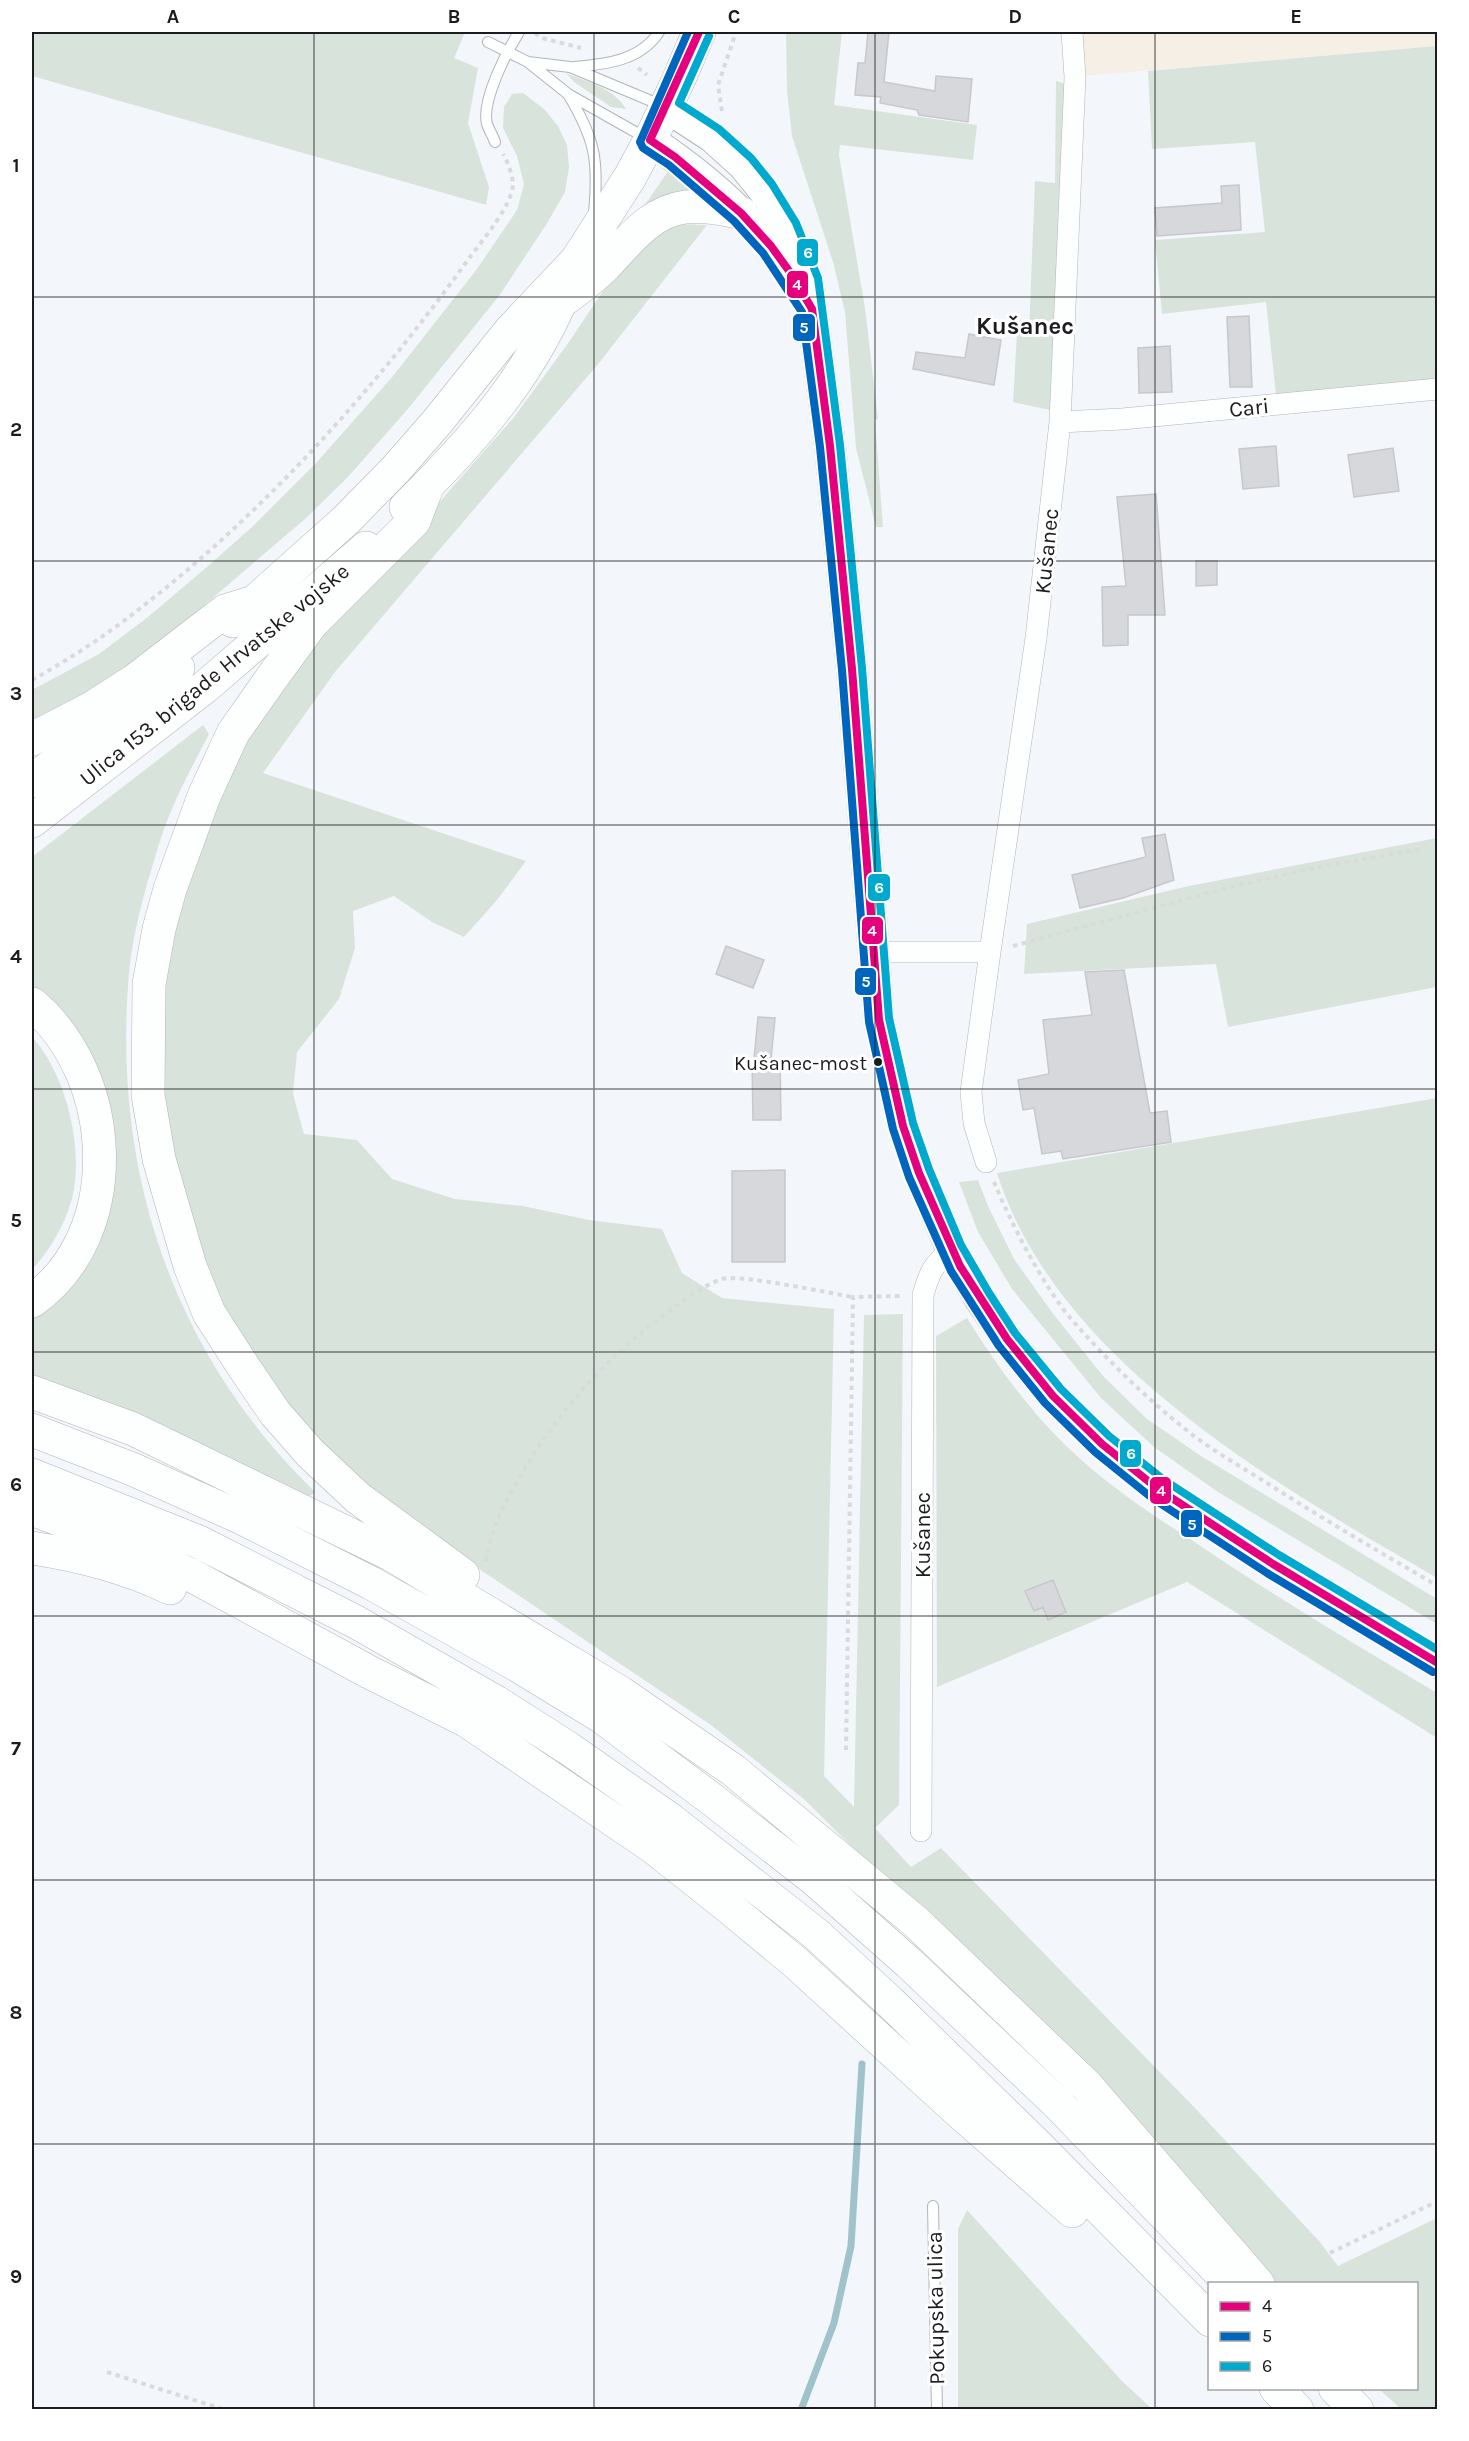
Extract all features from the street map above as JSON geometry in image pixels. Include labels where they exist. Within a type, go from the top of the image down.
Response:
[{"type":"main road","name":"Ulica 153. brigade Hrvatske vojske","points":[[32,821],[205,687],[352,562],[427,487],[510,391],[531,361],[562,301],[585,249],[650,140],[699,32]]},
{"type":"main road","points":[[666,107],[712,137],[743,165],[764,191],[787,228],[808,280],[830,446],[852,669],[879,1020],[903,1126],[919,1173],[952,1250],[980,1299],[1007,1339],[1053,1396],[1102,1444],[1158,1489],[1273,1564],[1437,1663]]},
{"type":"main road","points":[[650,140],[693,171],[741,213],[771,246],[792,274],[812,309]]},
{"type":"main road","points":[[562,301],[604,267],[646,223],[666,212],[687,207],[715,208],[741,213]]},
{"type":"main road","name":"Ulica 153. brigade Hrvatske vojske","points":[[32,781],[179,667],[346,520],[438,422],[510,331],[585,249]]},
{"type":"main road","points":[[427,487],[414,521],[311,624],[271,679],[233,733],[204,796],[170,889],[159,929],[149,984],[148,1095],[159,1159],[190,1266],[209,1313],[275,1413],[310,1453],[358,1498],[493,1597],[607,1669],[621,1693]]},
{"type":"main road","points":[[32,739],[92,708],[134,681],[225,611],[254,603]]},
{"type":"main road","points":[[32,1004],[63,1038],[87,1084],[99,1125],[100,1168],[94,1208],[76,1253],[42,1294],[32,1301]]},
{"type":"main road","points":[[32,1392],[134,1429],[392,1555],[621,1693],[733,1770],[916,1922],[1086,2086],[1257,2282]]},
{"type":"main road","points":[[32,1430],[132,1469],[252,1523],[371,1583],[517,1665],[602,1717],[814,1879],[909,1963],[1058,2104],[1230,2282]]},
{"type":"main road","points":[[32,1475],[199,1542],[356,1622],[496,1701],[662,1814],[816,1934],[890,2002],[1036,2144],[1208,2319]]},
{"type":"main road","points":[[32,1509],[111,1539],[189,1574],[369,1672],[467,1721],[653,1847],[795,1962],[956,2109],[1041,2181],[1131,2266],[1168,2277]]},
{"type":"main road","points":[[32,1548],[66,1554],[153,1580],[301,1652],[341,1667],[369,1672]]},
{"type":"main road","points":[[1278,2390],[1297,2409]]},
{"type":"main road","points":[[1337,2390],[1357,2409]]},
{"type":"street","name":"Kušanec","points":[[990,952],[1036,638],[1060,422],[1075,77],[1072,32]]},
{"type":"street","name":"Cari","points":[[1060,422],[1122,419],[1437,388]]},
{"type":"street","points":[[875,952],[990,952],[971,1092],[974,1123],[986,1162]]},
{"type":"street","name":"Kušanec","points":[[921,1831],[923,1295],[929,1274],[939,1258],[952,1250]]},
{"type":"lane","points":[[495,142],[487,123],[489,99],[507,51],[519,32]]},
{"type":"lane","points":[[528,62],[570,67],[608,63],[638,52],[659,32]]},
{"type":"lane","points":[[488,42],[528,62],[568,94],[650,140]]},
{"type":"lane","points":[[570,67],[666,107]]},
{"type":"lane","points":[[568,94],[585,121],[594,149],[596,197],[585,249]]},
{"type":"lane","name":"Pokupska ulica","points":[[933,2206],[937,2409]]},
{"type":"path","points":[[533,32],[542,38],[591,50]]},
{"type":"path","points":[[32,680],[138,611],[247,517],[320,443],[389,363],[455,278],[503,211],[513,184],[506,158],[495,142]]},
{"type":"path","points":[[990,952],[1142,913],[1234,886],[1320,867],[1420,849]]},
{"type":"path","points":[[986,1162],[1016,1227],[1054,1296],[1071,1319],[1137,1388],[1196,1437],[1332,1524],[1437,1586]]},
{"type":"path","points":[[493,1597],[486,1557],[499,1516],[525,1468],[582,1390],[636,1334],[691,1295],[724,1279],[756,1281],[853,1297],[923,1295]]},
{"type":"path","points":[[846,1750],[853,1297]]},
{"type":"path","points":[[1330,2253],[1437,2201]]},
{"type":"path","points":[[107,2372],[225,2409]]},
{"type":"shaded area","points":[[32,32],[465,32],[454,58],[478,68],[468,123],[489,187],[486,205],[32,76]]},
{"type":"shaded area","points":[[786,32],[842,32],[834,105],[977,125],[973,160],[840,145],[839,155],[865,308],[878,419],[875,420],[883,527],[876,527],[856,448],[845,312],[833,262],[792,136],[787,90]]},
{"type":"shaded area","points":[[1079,32],[1437,32],[1438,46],[1083,76]]},
{"type":"shaded area","points":[[1437,46],[1437,380],[1276,395],[1266,302],[1162,314],[1155,240],[1265,232],[1255,142],[1152,149],[1148,71]]},
{"type":"shaded area","points":[[566,73],[607,91],[615,96],[626,109],[611,107],[574,82]]},
{"type":"shaded area","points":[[1056,81],[1066,84],[1050,410],[1013,402],[1017,333],[1029,334],[1035,181],[1055,183]]},
{"type":"shaded area","points":[[523,93],[544,109],[558,126],[567,145],[569,167],[565,192],[499,296],[407,410],[347,478],[305,519],[160,643],[114,678],[32,724],[32,690],[99,654],[148,617],[252,527],[317,462],[393,376],[477,269],[517,210],[524,184],[517,156],[503,128],[504,107],[512,94]]},
{"type":"shaded area","points":[[671,167],[699,194],[644,206]]},
{"type":"shaded area","points":[[679,224],[707,225],[599,363],[335,672],[263,773],[526,861],[497,900],[464,937],[432,922],[394,896],[353,911],[355,948],[339,999],[297,1052],[293,1094],[304,1134],[357,1140],[392,1179],[455,1199],[523,1206],[589,1220],[662,1229],[682,1273],[722,1298],[834,1309],[824,1776],[854,1807],[864,1315],[903,1314],[899,1805],[875,1828],[911,1867],[941,1848],[1195,2108],[1319,2241],[1338,2266],[1437,2218],[1437,2409],[1401,2409],[1380,2390],[1418,2390],[1418,2282],[1270,2282],[887,1882],[805,1800],[711,1725],[402,1517],[339,1471],[230,1332],[165,1150],[159,979],[212,792],[297,664],[515,416],[569,342],[631,249]]},
{"type":"shaded area","points":[[203,725],[209,734],[170,813],[137,923],[129,973],[126,1046],[131,1118],[143,1187],[162,1254],[189,1319],[223,1380],[265,1438],[315,1492],[306,1499],[32,1380],[32,1316],[108,1175],[32,989],[32,857]]},
{"type":"shaded area","points":[[1437,838],[1437,987],[1228,1027],[1216,964],[1024,974],[1027,924],[1189,886]]},
{"type":"shaded area","points":[[32,1037],[45,1053],[56,1073],[64,1096],[75,1144],[76,1168],[74,1191],[65,1219],[53,1242],[32,1270]]},
{"type":"shaded area","points":[[1438,1098],[1437,1578],[1309,1502],[1243,1459],[1179,1411],[1120,1359],[1068,1303],[1026,1241],[997,1173]]},
{"type":"shaded area","points":[[978,1180],[1014,1259],[1054,1315],[1103,1376],[1147,1419],[1201,1456],[1437,1599],[1437,1624],[1218,1492],[1154,1447],[1101,1398],[1012,1289],[978,1232],[959,1182]]},
{"type":"shaded area","points":[[967,1318],[1004,1373],[1046,1425],[1077,1456],[1122,1493],[1260,1585],[1437,1693],[1437,1738],[1187,1582],[937,1687],[936,1336]]},
{"type":"shaded area","points":[[967,2210],[1122,2381],[1152,2409],[958,2409],[958,2229]]},
{"type":"building","points":[[868,32],[889,32],[884,82],[935,91],[936,76],[972,79],[968,122],[919,115],[917,110],[880,103],[881,97],[855,95],[858,63],[865,63]]},
{"type":"building","points":[[1239,185],[1241,230],[1157,236],[1155,208],[1222,203],[1221,186]]},
{"type":"building","points":[[1249,316],[1252,387],[1230,387],[1227,317]]},
{"type":"building","points":[[969,334],[1001,340],[994,385],[913,369],[916,352],[965,358]]},
{"type":"building","points":[[1170,346],[1172,392],[1139,393],[1138,348]]},
{"type":"building","points":[[1276,446],[1279,486],[1243,489],[1239,449]]},
{"type":"building","points":[[1393,448],[1399,491],[1354,497],[1348,455]]},
{"type":"building","points":[[1156,494],[1165,615],[1128,615],[1128,645],[1103,646],[1102,587],[1126,586],[1117,497]]},
{"type":"building","points":[[1196,561],[1217,561],[1217,585],[1196,586]]},
{"type":"building","points":[[1165,834],[1174,880],[1123,898],[1080,908],[1072,875],[1146,857],[1142,838]]},
{"type":"building","points":[[726,946],[764,960],[753,988],[716,974]]},
{"type":"building","points":[[1124,970],[1150,1113],[1167,1111],[1171,1142],[1063,1159],[1061,1151],[1042,1154],[1034,1108],[1023,1110],[1018,1080],[1049,1074],[1043,1020],[1092,1015],[1085,972]]},
{"type":"building","points":[[758,1017],[775,1018],[771,1059],[780,1059],[781,1120],[753,1120],[752,1059],[754,1059]]},
{"type":"building","points":[[785,1170],[785,1262],[732,1262],[732,1171]]},
{"type":"building","points":[[1053,1580],[1066,1612],[1048,1620],[1043,1607],[1034,1611],[1025,1591]]},
{"type":"waterway","points":[[801,2410],[834,2323],[851,2246],[862,2064]]},
{"type":"transit line","name":"5","points":[[688,32],[640,142],[643,148],[669,165],[734,221],[763,253],[802,312],[820,447],[842,670],[869,1022],[893,1129],[909,1177],[951,1271],[999,1346],[1045,1403],[1095,1452],[1152,1498],[1267,1573],[1433,1672]]},
{"type":"transit line","name":"4","points":[[699,32],[650,140],[675,157],[741,213],[771,246],[812,309],[830,446],[852,669],[879,1020],[903,1126],[919,1173],[960,1266],[1007,1339],[1053,1396],[1102,1444],[1158,1489],[1273,1564],[1438,1663]]},
{"type":"transit line","name":"6","points":[[709,36],[679,103],[719,129],[751,158],[772,184],[796,223],[818,278],[840,445],[862,668],[889,1018],[913,1123],[929,1169],[961,1245],[1015,1333],[1061,1389],[1109,1436],[1164,1480],[1279,1555],[1438,1650]]},
{"type":"place","name":"Kušanec-most","points":[[878,1062]]},
{"type":"district","name":"Kušanec","points":[[1025,326]]}]
